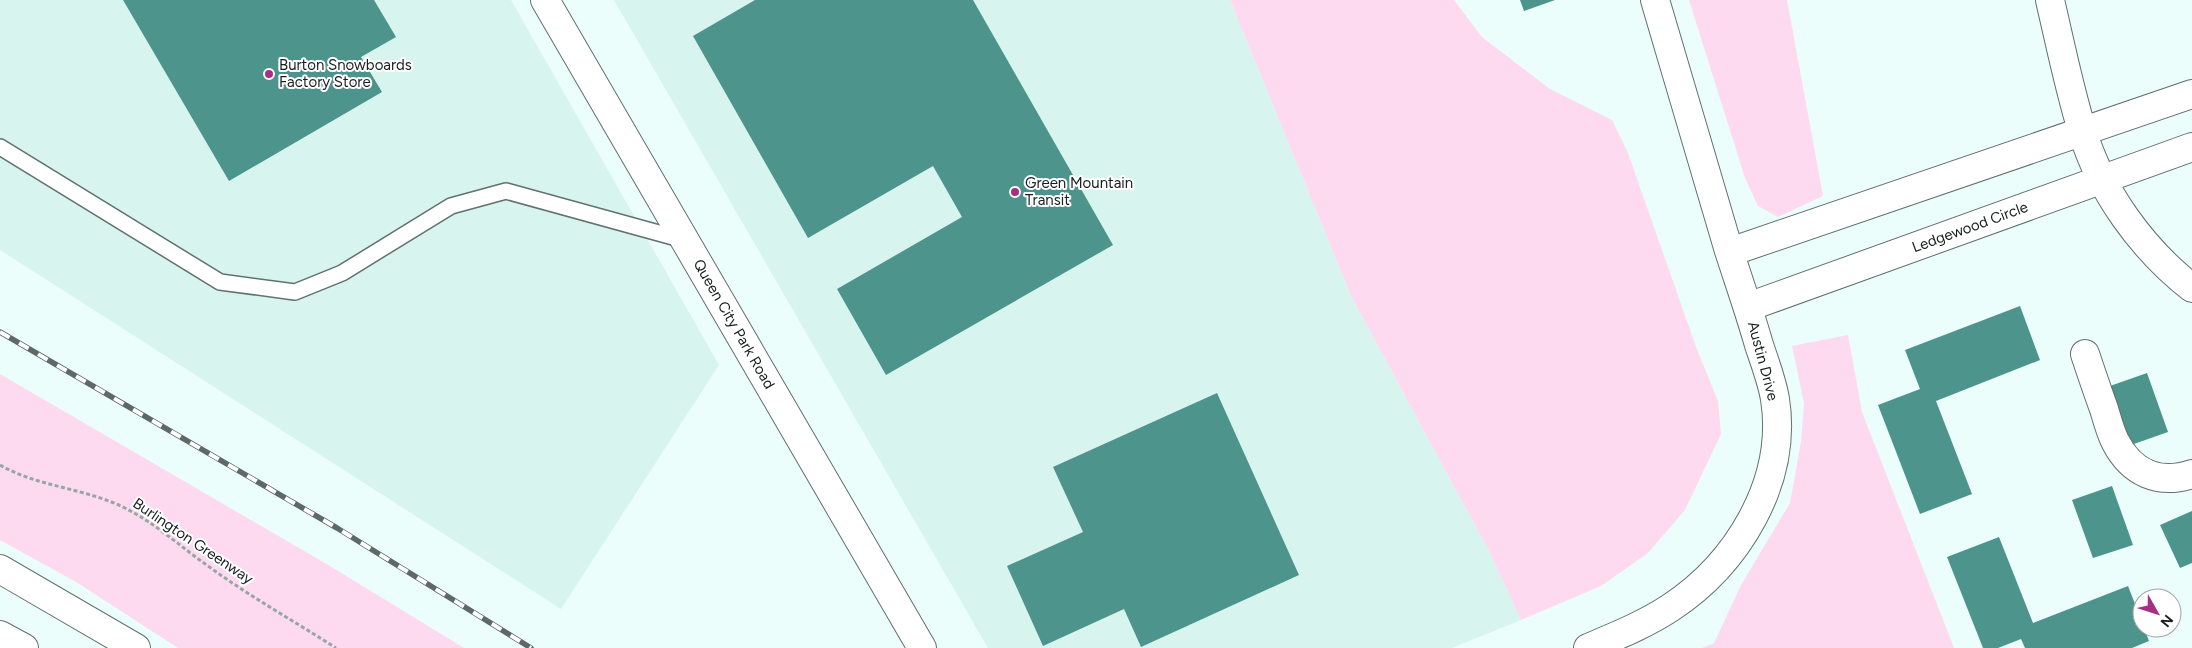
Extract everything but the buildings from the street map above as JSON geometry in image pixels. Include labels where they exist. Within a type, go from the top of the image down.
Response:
[{"type":"street","name":"Queen City Park Road","points":[[545,0],[922,648]]},
{"type":"street","name":"Austin Drive","points":[[1600,646],[1652,619],[1690,594],[1732,552],[1754,516],[1772,462],[1777,424],[1771,382],[1655,0]]},
{"type":"street","points":[[2050,0],[2082,131],[2103,179],[2123,216],[2146,244],[2192,288]]},
{"type":"street","points":[[1730,252],[2192,94]]},
{"type":"street","name":"Ledgewood Circle","points":[[1748,307],[2192,147]]},
{"type":"street","points":[[2085,354],[2115,441],[2123,455],[2133,465],[2161,479],[2178,479],[2192,474]]},
{"type":"street","points":[[0,569],[136,648]]},
{"type":"street","points":[[0,635],[24,648]]},
{"type":"lane","points":[[0,147],[220,282],[295,292],[342,273],[451,206],[506,192],[685,240]]},
{"type":"path","name":"Burlington Greenway","points":[[0,464],[34,479],[96,495],[126,508],[154,525],[208,566],[336,648]]},
{"type":"shaded area","points":[[0,0],[511,0],[719,365],[561,609],[0,250]]},
{"type":"shaded area","points":[[614,0],[1230,0],[1351,296],[1490,553],[1521,620],[1452,648],[988,648]]},
{"type":"shaded area","points":[[1230,0],[1454,0],[1482,37],[1550,89],[1612,120],[1628,153],[1696,347],[1718,401],[1721,434],[1685,510],[1648,553],[1601,586],[1521,620],[1490,553],[1351,296]]},
{"type":"shaded area","points":[[1689,0],[1787,0],[1823,196],[1778,217],[1758,206],[1745,178]]},
{"type":"shaded area","points":[[1848,335],[1862,412],[1954,648],[1702,648],[1714,643],[1741,585],[1790,503],[1801,442],[1804,403],[1792,346]]},
{"type":"shaded area","points":[[0,374],[330,566],[464,648],[178,648],[76,582],[0,540]]},
{"type":"railway","points":[[0,332],[337,528],[531,648]]},
{"type":"place","name":"Burton Snowboards Factory Store","points":[[269,74]]},
{"type":"place","name":"Green Mountain Transit","points":[[1015,192]]}]
